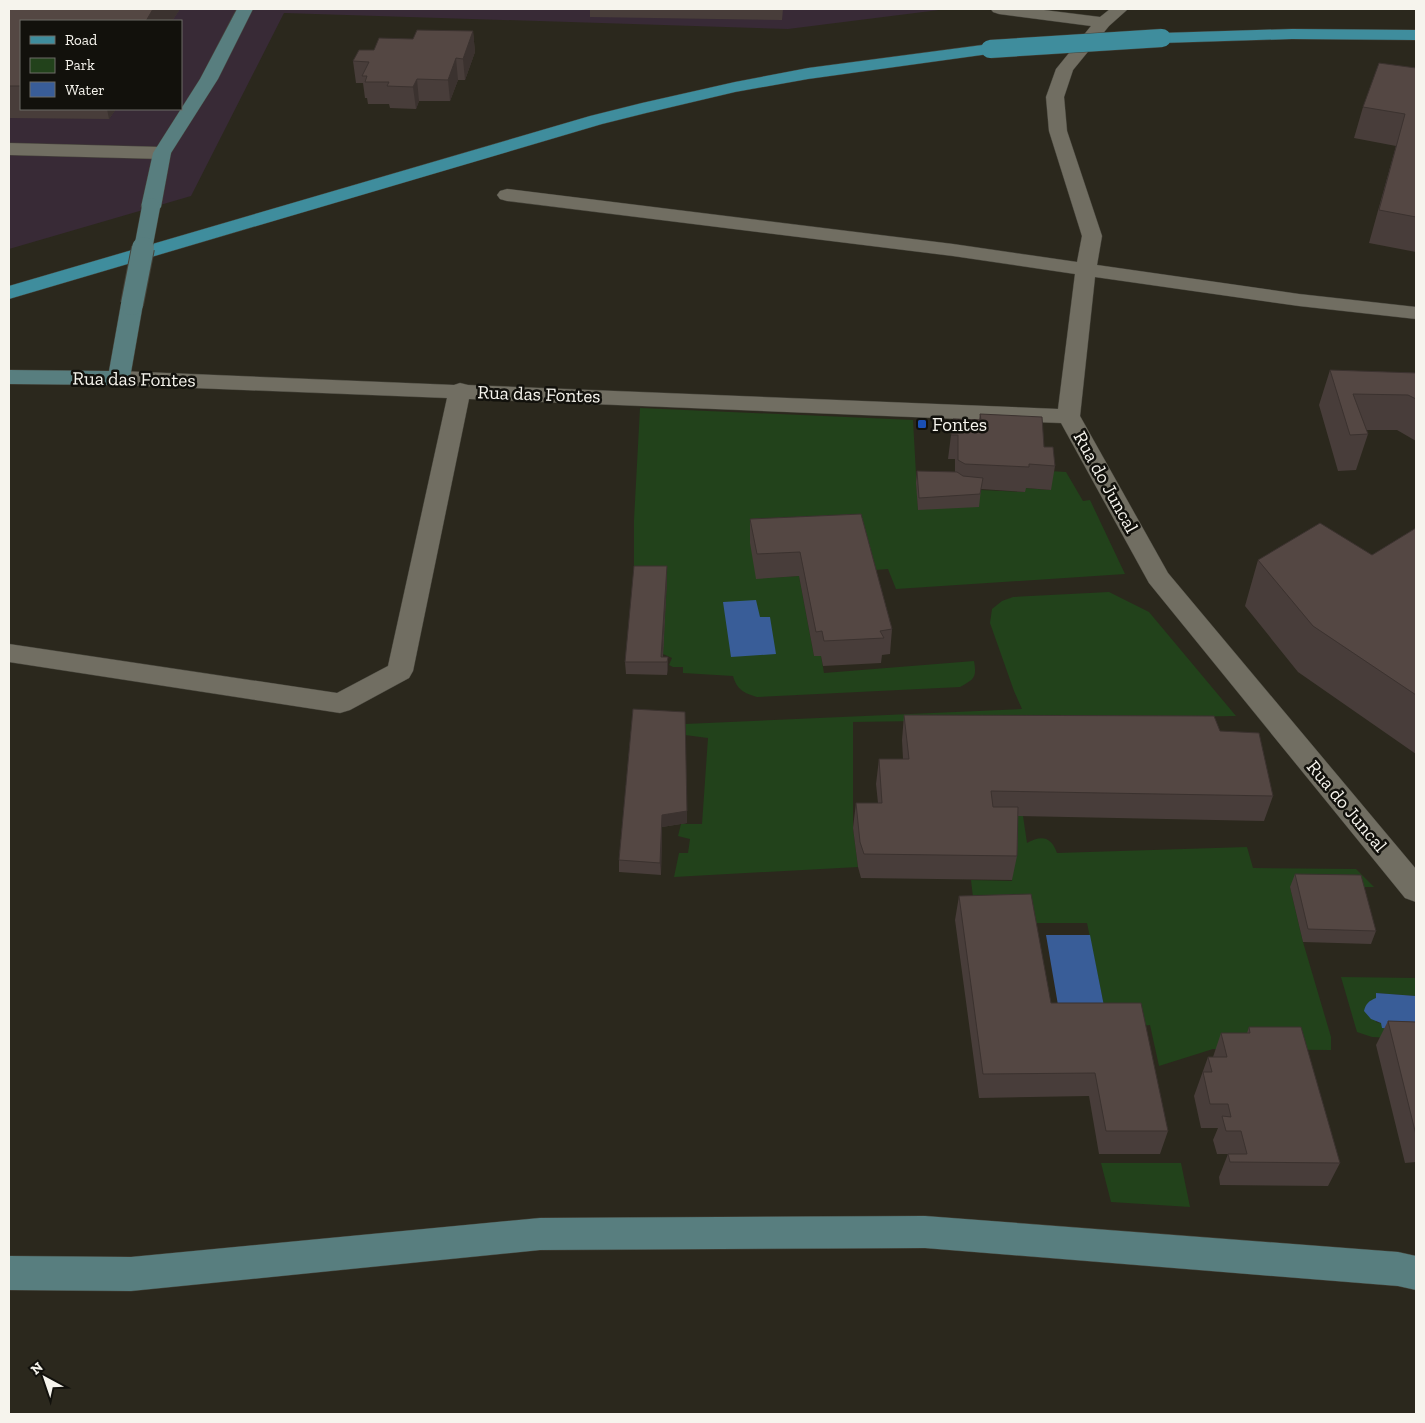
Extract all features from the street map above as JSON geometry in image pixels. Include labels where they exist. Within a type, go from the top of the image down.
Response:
[{"type":"main road","points":[[9,293],[596,120],[688,97],[783,77],[872,63],[990,49],[1162,38],[1292,34],[1416,35]]},
{"type":"street","points":[[119,378],[162,153],[209,79],[245,9]]},
{"type":"street","points":[[999,9],[1103,22]]},
{"type":"street","name":"Rua do Juncal","points":[[1120,9],[1103,22],[1065,70],[1056,98],[1058,131],[1092,236],[1086,269],[1069,416],[1158,577],[1416,890]]},
{"type":"street","points":[[9,149],[162,153]]},
{"type":"street","points":[[507,194],[953,250],[1299,300],[1416,313]]},
{"type":"street","name":"Rua das Fontes","points":[[9,377],[119,378],[460,390],[1069,416]]},
{"type":"street","points":[[9,652],[340,703],[400,671],[460,390]]},
{"type":"street","points":[[9,1274],[131,1274],[540,1234],[915,1232],[1398,1269],[1416,1272]]},
{"type":"shaded area","points":[[9,9],[947,9],[788,29],[284,13],[191,196],[9,249]]},
{"type":"green space","points":[[640,408],[913,420],[918,510],[981,490],[1025,492],[1025,488],[1050,490],[1049,471],[1066,472],[1083,501],[1090,500],[1125,574],[896,589],[888,569],[756,579],[799,576],[814,656],[821,656],[824,673],[974,661],[975,675],[969,682],[960,687],[757,697],[742,690],[737,685],[733,676],[683,673],[683,667],[669,665],[672,658],[663,654],[667,579],[634,579],[634,520]]},
{"type":"green space","points":[[1109,592],[1149,612],[1236,716],[853,722],[853,828],[858,867],[674,877],[679,853],[688,853],[690,839],[678,836],[681,824],[702,824],[708,738],[685,735],[685,724],[1022,709],[990,623],[992,609],[1002,601],[1013,597]]},
{"type":"green space","points":[[987,816],[1023,816],[1027,843],[1041,838],[1049,840],[1057,853],[1247,847],[1253,868],[1356,869],[1374,887],[1290,887],[1303,942],[1331,1037],[1331,1050],[1213,1049],[1159,1066],[1150,1025],[1134,1027],[1104,1006],[1087,923],[1027,923],[975,915],[971,880],[1012,881],[1013,832]]},
{"type":"green space","points":[[1341,977],[1416,978],[1416,996],[1376,993],[1376,1022],[1416,1031],[1416,1039],[1372,1037],[1357,1032]]},
{"type":"green space","points":[[1101,1163],[1181,1163],[1190,1207],[1111,1202]]},
{"type":"water","points":[[756,600],[760,617],[770,617],[776,654],[731,657],[723,602]]},
{"type":"water","points":[[1046,935],[1090,935],[1104,1006],[1058,1005]]},
{"type":"water","points":[[1376,993],[1416,996],[1416,1031],[1382,1028],[1381,1023],[1371,1019],[1364,1011],[1368,1003],[1376,998]]},
{"type":"building","points":[[9,9],[153,9],[147,20],[20,20],[20,86],[9,86]]},
{"type":"building","points":[[417,30],[473,31],[463,59],[456,58],[448,80],[417,79],[413,87],[387,86],[389,82],[365,82],[367,76],[362,76],[369,62],[353,61],[359,50],[374,50],[379,38],[413,39]]},
{"type":"building","points":[[1379,63],[1416,68],[1416,217],[1379,210],[1405,114],[1363,107]]},
{"type":"building","points":[[1330,370],[1416,373],[1416,399],[1408,395],[1353,394],[1368,434],[1350,435]]},
{"type":"building","points":[[980,414],[1042,417],[1044,447],[1053,447],[1055,466],[1029,464],[1029,467],[965,464],[958,460],[958,435],[951,435],[953,419],[981,420]]},
{"type":"building","points":[[917,471],[957,472],[963,476],[983,478],[980,494],[919,498]]},
{"type":"building","points":[[861,514],[892,629],[880,631],[884,638],[824,641],[822,631],[816,632],[800,552],[757,554],[750,519]]},
{"type":"building","points":[[1320,523],[1372,555],[1416,528],[1416,695],[1313,626],[1258,560]]},
{"type":"building","points":[[634,566],[667,566],[661,657],[668,657],[667,662],[625,662]]},
{"type":"building","points":[[633,709],[685,712],[687,811],[662,815],[660,863],[619,860]]},
{"type":"building","points":[[904,715],[1214,716],[1220,731],[1259,733],[1273,796],[991,791],[993,807],[1018,807],[1017,856],[864,854],[860,842],[856,803],[882,803],[879,759],[909,759]]},
{"type":"building","points":[[1295,874],[1361,875],[1376,931],[1308,929]]},
{"type":"building","points":[[1031,894],[1051,1003],[1141,1003],[1168,1131],[1106,1131],[1095,1073],[983,1074],[959,896]]},
{"type":"building","points":[[1388,1021],[1416,1022],[1416,1135]]},
{"type":"building","points":[[1249,1027],[1301,1027],[1340,1163],[1230,1162],[1228,1154],[1247,1154],[1241,1131],[1226,1131],[1222,1116],[1231,1117],[1228,1104],[1210,1104],[1203,1072],[1212,1072],[1208,1057],[1227,1057],[1221,1033],[1250,1033]]},
{"type":"place","name":"Fontes","points":[[922,424]]}]
